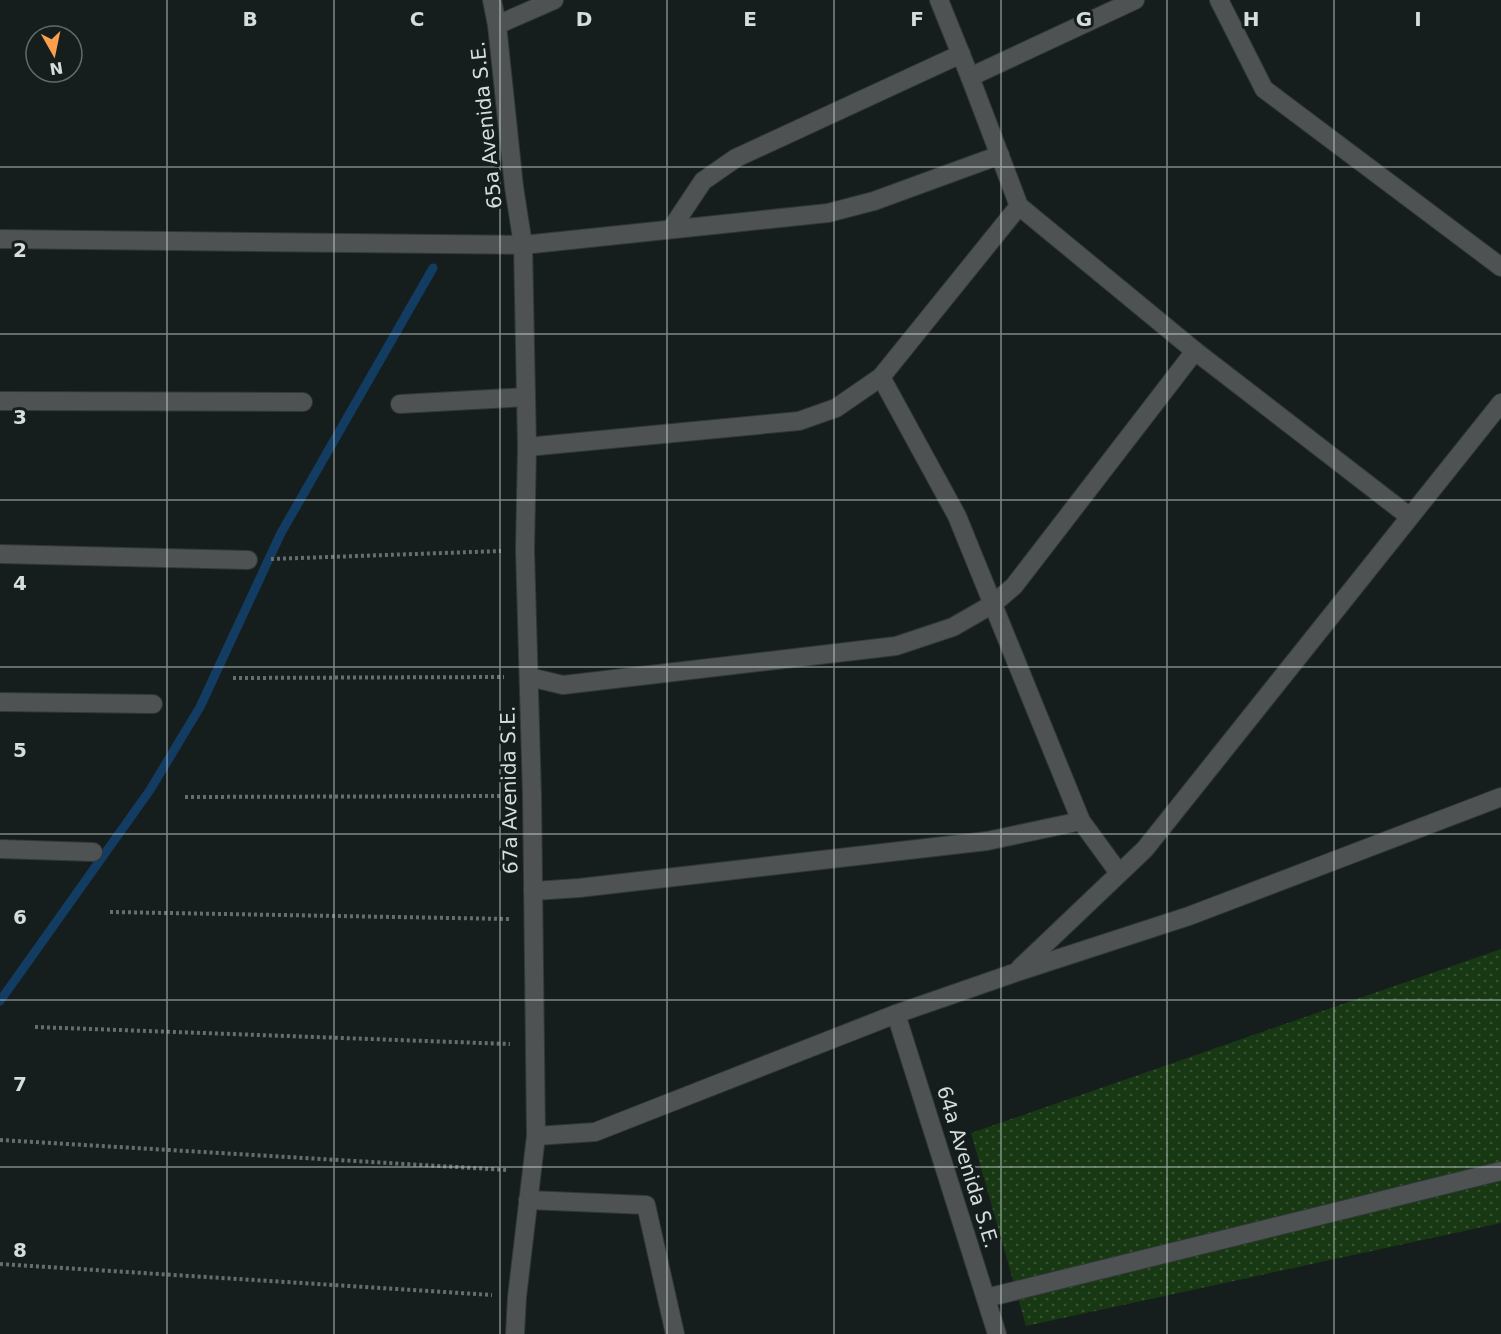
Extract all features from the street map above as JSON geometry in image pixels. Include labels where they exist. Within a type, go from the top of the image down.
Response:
[{"type":"street","name":"65a Avenida S.E.","points":[[492,0],[497,25],[514,187],[523,245]]},
{"type":"street","points":[[497,25],[554,0]]},
{"type":"street","points":[[939,0],[1019,206],[1195,351],[1410,517]]},
{"type":"street","points":[[970,77],[1135,0]]},
{"type":"street","points":[[1219,0],[1264,89],[1501,267]]},
{"type":"street","points":[[671,229],[703,181],[736,158],[961,54]]},
{"type":"street","points":[[0,239],[523,245],[828,213],[874,201],[1000,155]]},
{"type":"street","points":[[527,447],[799,421],[836,408],[881,377],[1019,206]]},
{"type":"street","name":"67a Avenida S.E.","points":[[515,1334],[517,1297],[536,1136],[532,796],[525,550],[527,447],[523,245]]},
{"type":"street","points":[[529,677],[563,685],[896,646],[953,627],[993,604],[1014,586],[1195,351]]},
{"type":"street","points":[[881,377],[957,516],[1081,821],[1119,873]]},
{"type":"street","points":[[400,404],[526,397]]},
{"type":"street","points":[[0,401],[303,402]]},
{"type":"street","points":[[1017,972],[1145,849],[1501,403]]},
{"type":"street","points":[[0,554],[248,560]]},
{"type":"street","points":[[0,702],[153,704]]},
{"type":"street","points":[[536,1136],[595,1132],[896,1014],[1189,916],[1501,797]]},
{"type":"street","points":[[533,891],[579,888],[987,841],[1081,821]]},
{"type":"street","points":[[0,849],[93,852]]},
{"type":"street","name":"64a Avenida S.E.","points":[[896,1014],[997,1334]]},
{"type":"street","points":[[986,1298],[1501,1171]]},
{"type":"street","points":[[528,1200],[646,1204],[675,1334]]},
{"type":"path","points":[[303,558],[525,550]]},
{"type":"path","points":[[232,678],[529,677]]},
{"type":"path","points":[[185,797],[532,796]]},
{"type":"path","points":[[110,912],[533,920]]},
{"type":"path","points":[[35,1027],[535,1045]]},
{"type":"path","points":[[0,1140],[532,1172]]},
{"type":"path","points":[[0,1264],[517,1297]]},
{"type":"green space","points":[[1501,949],[1501,1223],[1026,1326],[971,1133]]},
{"type":"waterway","points":[[0,1001],[150,790],[200,707],[281,533],[433,268]]}]
